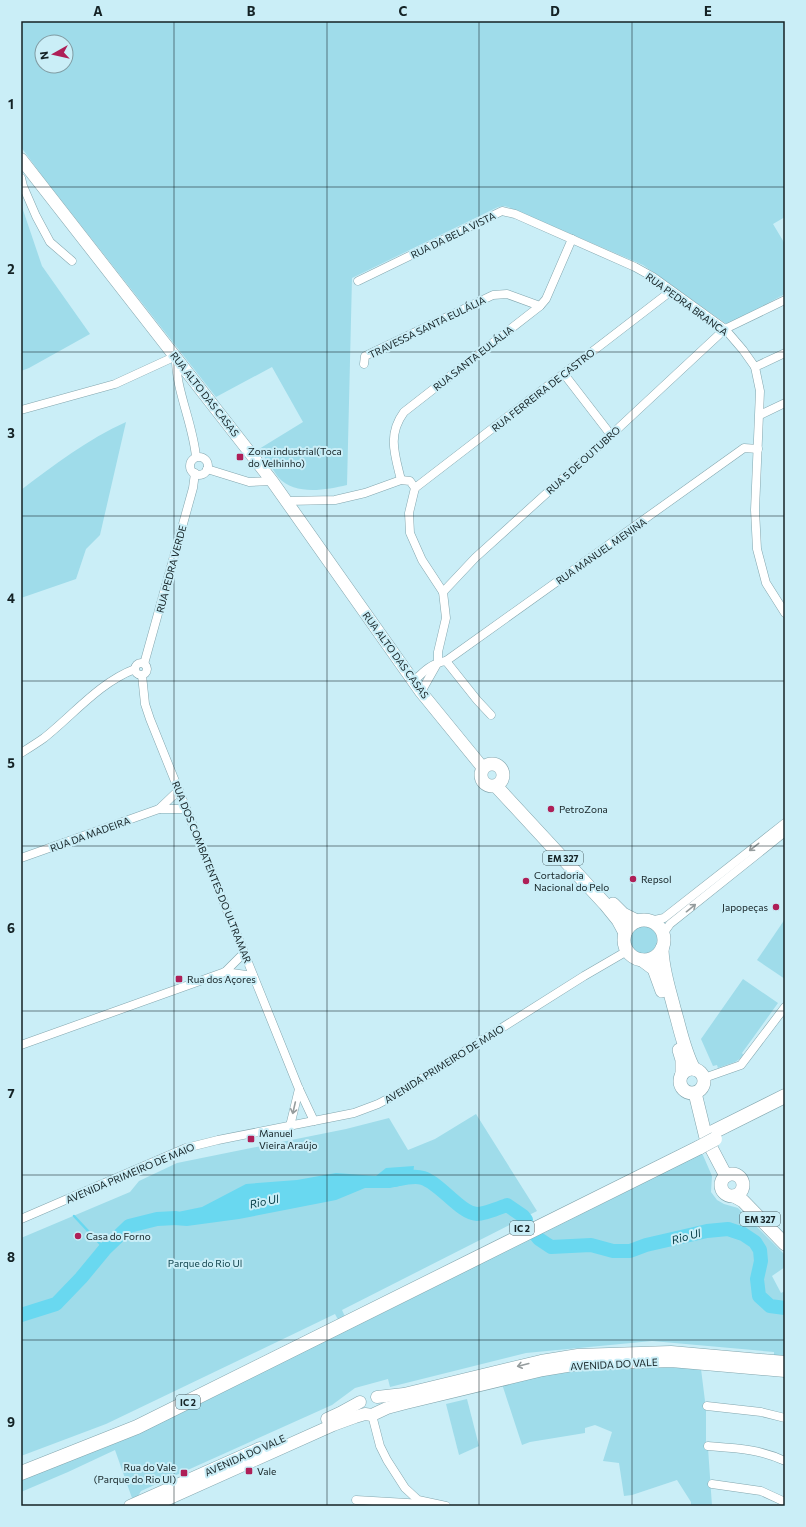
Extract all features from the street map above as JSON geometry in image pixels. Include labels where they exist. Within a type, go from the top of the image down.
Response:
[{"type":"highway","name":"IC 2","points":[[713,1136],[785,1096]]},
{"type":"highway","name":"IC 2","points":[[21,1467],[134,1422],[698,1143],[785,1103]]},
{"type":"highway","name":"IC 2","points":[[21,1473],[137,1427],[698,1143]]},
{"type":"main road","name":"RUA ALTO DAS CASAS","points":[[21,159],[272,481],[421,692],[483,768]]},
{"type":"main road","name":"EM 327","points":[[483,768],[490,764],[500,767],[504,774],[499,783]]},
{"type":"main road","name":"EM 327","points":[[499,783],[623,914],[660,928],[663,934]]},
{"type":"main road","name":"EM 327","points":[[499,783],[618,920],[625,933],[624,945],[626,951]]},
{"type":"main road","points":[[625,933],[628,928],[644,921]]},
{"type":"main road","points":[[642,960],[654,958],[659,953],[664,941],[663,934]]},
{"type":"main road","points":[[626,951],[631,956],[642,960],[654,969],[660,983],[682,1060],[682,1074],[679,1081],[682,1088],[688,1093],[695,1093],[701,1089],[704,1082],[689,1060],[662,962],[662,948]]},
{"type":"main road","points":[[682,1074],[687,1070],[699,1073]]},
{"type":"main road","name":"EM 327","points":[[695,1093],[706,1138],[726,1176],[722,1181],[723,1190],[727,1195],[739,1191],[748,1196],[785,1234]]},
{"type":"main road","name":"EM 327","points":[[739,1191],[743,1201],[785,1244]]},
{"type":"main road","name":"AVENIDA DO VALE","points":[[130,1506],[336,1416],[360,1402],[362,1397],[367,1394],[377,1397],[404,1394],[541,1361],[578,1355],[672,1352],[785,1362]]},
{"type":"main road","name":"AVENIDA DO VALE","points":[[152,1506],[306,1436],[349,1419],[429,1397],[543,1370],[579,1364],[671,1361],[785,1371]]},
{"type":"main road","points":[[360,1402],[360,1409],[371,1414],[380,1404],[377,1397]]},
{"type":"street","points":[[21,178],[36,216],[50,242],[72,261]]},
{"type":"street","name":"RUA DA BELA VISTA","points":[[358,281],[502,211],[514,214],[572,239]]},
{"type":"street","name":"RUA PEDRA BRANCA","points":[[572,239],[652,277],[725,329],[755,367],[760,391],[755,510],[757,549],[766,583],[785,613]]},
{"type":"street","name":"RUA SANTA EULÁLIA","points":[[401,480],[393,450],[394,433],[397,421],[404,412],[540,306],[546,299],[572,239]]},
{"type":"street","name":"RUA FERREIRA DE CASTRO","points":[[415,488],[671,291]]},
{"type":"street","name":"TRAVESSA SANTA EULÁLIA","points":[[364,364],[365,356],[493,295],[507,294],[540,306]]},
{"type":"street","name":"RUA 5 DE OUTUBRO","points":[[443,592],[475,558],[725,329],[785,300]]},
{"type":"street","points":[[755,367],[785,353]]},
{"type":"street","points":[[21,410],[115,384],[176,356],[175,369],[195,441],[196,457]]},
{"type":"street","points":[[564,374],[611,435]]},
{"type":"street","points":[[760,415],[785,403]]},
{"type":"street","name":"RUA MANUEL MENINA","points":[[414,681],[428,667],[442,661],[744,448],[758,449]]},
{"type":"street","points":[[196,457],[202,457],[206,461],[207,469],[201,474],[195,473],[190,466],[192,460],[196,457]]},
{"type":"street","points":[[207,469],[249,482],[272,481]]},
{"type":"street","name":"RUA PEDRA VERDE","points":[[144,664],[194,488],[195,473]]},
{"type":"street","points":[[287,501],[335,500],[365,493],[401,480],[410,481],[415,488],[409,513],[410,533],[422,560],[443,592],[446,618],[438,652],[442,661],[491,715]]},
{"type":"street","points":[[421,692],[442,661]]},
{"type":"street","points":[[21,753],[44,738],[75,710],[122,674],[135,669],[140,664],[144,664],[147,671],[142,676],[137,674],[135,669]]},
{"type":"street","name":"RUA DOS COMBATENTES DO ULTRAMAR","points":[[142,676],[145,704],[185,809],[299,1090],[314,1121]]},
{"type":"street","name":"RUA DA MADEIRA","points":[[158,809],[179,790]]},
{"type":"street","name":"RUA DA MADEIRA","points":[[21,858],[158,809],[185,809]]},
{"type":"street","points":[[644,921],[664,918],[785,823]]},
{"type":"street","points":[[663,934],[670,924],[785,832]]},
{"type":"street","name":"AVENIDA PRIMEIRO DE MAIO","points":[[21,1219],[186,1148],[354,1113],[378,1104],[397,1094],[626,951]]},
{"type":"street","points":[[21,1045],[225,972],[244,953]]},
{"type":"street","points":[[225,972],[253,976]]},
{"type":"street","points":[[699,1073],[741,1066],[785,1007]]},
{"type":"street","points":[[290,1126],[299,1090]]},
{"type":"street","points":[[707,1406],[761,1412],[785,1418]]},
{"type":"street","points":[[371,1414],[380,1446],[405,1488],[418,1500],[446,1506]]},
{"type":"street","points":[[708,1446],[749,1449],[785,1461]]},
{"type":"street","points":[[712,1484],[761,1491],[785,1502]]},
{"type":"street","points":[[356,1500],[374,1504],[428,1503]]},
{"type":"green space","points":[[21,21],[785,21],[785,217],[773,224],[785,244],[785,294],[731,323],[725,323],[643,265],[508,207],[498,207],[352,278],[347,485],[329,489],[302,489],[285,483],[278,477],[259,449],[303,422],[272,367],[216,397],[21,147]]},
{"type":"green space","points":[[21,204],[42,266],[90,334],[21,371]]},
{"type":"green space","points":[[126,422],[100,535],[86,549],[76,579],[21,598],[21,490],[85,444]]},
{"type":"green space","points":[[785,919],[785,979],[757,960]]},
{"type":"green space","points":[[643,926],[653,930],[657,940],[653,950],[643,954],[633,950],[629,940],[633,930]]},
{"type":"green space","points":[[743,979],[778,1003],[742,1053],[744,1056],[735,1062],[718,1068],[717,1065],[713,1066],[701,1039]]},
{"type":"green space","name":"Parque do Rio Ul","points":[[476,1114],[537,1211],[342,1310],[350,1328],[702,1153],[712,1176],[711,1192],[717,1200],[724,1204],[738,1208],[785,1255],[785,1267],[772,1276],[781,1293],[785,1291],[785,1356],[774,1355],[774,1352],[652,1341],[526,1353],[390,1387],[388,1379],[355,1388],[332,1405],[141,1491],[138,1496],[132,1498],[115,1450],[21,1492],[21,1479],[112,1442],[113,1444],[344,1331],[335,1314],[106,1424],[21,1456],[21,1238],[130,1192],[139,1181],[177,1163],[346,1129],[389,1118],[408,1150],[435,1139]]},
{"type":"green space","points":[[667,1367],[701,1369],[706,1409],[706,1444],[708,1448],[712,1506],[691,1506],[691,1502],[677,1480],[632,1495],[624,1496],[619,1463],[603,1461],[612,1432],[595,1425],[585,1428],[585,1433],[530,1442],[522,1445],[502,1384],[545,1375],[580,1371]]},
{"type":"green space","points":[[467,1399],[479,1446],[459,1455],[446,1404]]},
{"type":"water","points":[[414,1166],[412,1183],[390,1188],[365,1188],[336,1200],[239,1219],[187,1226],[161,1224],[157,1219],[168,1214],[202,1207],[246,1184],[297,1180],[336,1173],[376,1176],[386,1168]]},
{"type":"waterway","name":"Rio Ul","points":[[395,1180],[420,1177],[430,1181],[457,1204],[471,1212],[477,1214],[484,1213],[507,1205],[523,1216],[526,1220]]},
{"type":"waterway","points":[[74,1216],[105,1249]]},
{"type":"waterway","name":"Rio Ul","points":[[21,1315],[56,1304],[81,1278],[105,1249],[129,1226],[157,1219],[176,1218]]},
{"type":"waterway","name":"Rio Ul","points":[[535,1234],[539,1239],[551,1247],[591,1245],[613,1251],[630,1251],[646,1245],[707,1231],[728,1229],[743,1234],[755,1242],[760,1250],[761,1261],[757,1279],[759,1296],[770,1306],[785,1308]]},
{"type":"place","name":"Zona industrial(Toca do Velhinho)","points":[[240,457]]},
{"type":"place","name":"PetroZona","points":[[551,809]]},
{"type":"place","name":"Repsol","points":[[633,879]]},
{"type":"place","name":"Cortadoria Nacional do Pelo","points":[[526,881]]},
{"type":"place","name":"Japopeças","points":[[776,907]]},
{"type":"place","name":"Rua dos Açores","points":[[179,979]]},
{"type":"place","name":"Manuel Vieira Araújo","points":[[251,1139]]},
{"type":"place","name":"Casa do Forno","points":[[78,1236]]},
{"type":"place","name":"Vale","points":[[249,1471]]},
{"type":"place","name":"Rua do Vale (Parque do Rio Ul)","points":[[184,1473]]}]
